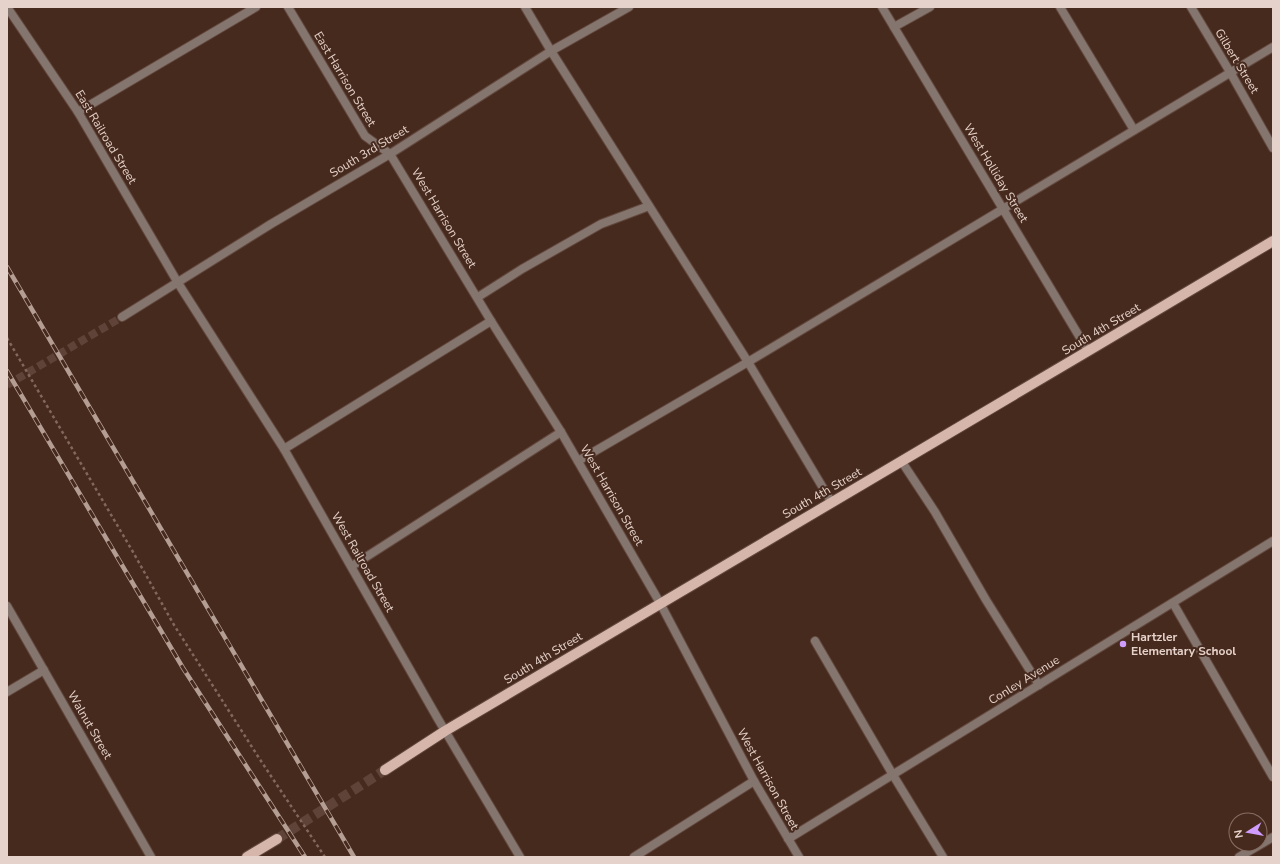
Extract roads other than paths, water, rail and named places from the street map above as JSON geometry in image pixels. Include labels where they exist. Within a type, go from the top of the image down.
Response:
[{"type":"main road","name":"South 4th Street","points":[[385,770],[445,731],[1088,352],[1273,241]]},
{"type":"main road","points":[[252,856],[277,839]]},
{"type":"street","name":"East Railroad Street","points":[[7,7],[78,112],[178,283]]},
{"type":"street","points":[[78,112],[256,7]]},
{"type":"street","name":"East Harrison Street","points":[[288,7],[364,136],[390,154]]},
{"type":"street","points":[[525,7],[551,51],[748,362],[832,503]]},
{"type":"street","name":"South 3rd Street","points":[[122,318],[271,224],[390,154],[551,51],[630,7]]},
{"type":"street","name":"West Holliday Street","points":[[882,7],[1088,352]]},
{"type":"street","points":[[894,27],[930,7]]},
{"type":"street","points":[[1060,7],[1134,130]]},
{"type":"street","name":"Gilbert Street","points":[[1191,7],[1273,148]]},
{"type":"street","points":[[578,461],[748,362],[1273,47]]},
{"type":"street","name":"West Harrison Street","points":[[390,154],[578,461],[660,603],[754,781],[799,857]]},
{"type":"street","points":[[478,297],[522,269],[601,224],[649,206]]},
{"type":"street","name":"West Railroad Street","points":[[178,283],[284,449],[445,731],[520,857]]},
{"type":"street","points":[[284,449],[492,321]]},
{"type":"street","points":[[352,566],[561,432]]},
{"type":"street","points":[[902,462],[935,512],[986,600],[1039,685]]},
{"type":"street","name":"Conley Avenue","points":[[788,839],[1273,541]]},
{"type":"street","points":[[1172,603],[1273,777]]},
{"type":"street","name":"Walnut Street","points":[[7,606],[151,857]]},
{"type":"street","points":[[815,641],[893,775],[943,857]]},
{"type":"street","points":[[7,692],[44,670]]},
{"type":"street","points":[[634,857],[754,781]]},
{"type":"street","points":[[1240,857],[1273,837]]},
{"type":"tunnel","points":[[7,385],[122,317]]},
{"type":"tunnel","points":[[277,839],[385,770]]},
{"type":"railway","points":[[7,267],[354,857]]},
{"type":"railway","points":[[7,371],[183,668],[305,857]]},
{"type":"place","name":"Hartzler Elementary School","points":[[1123,644]]}]
